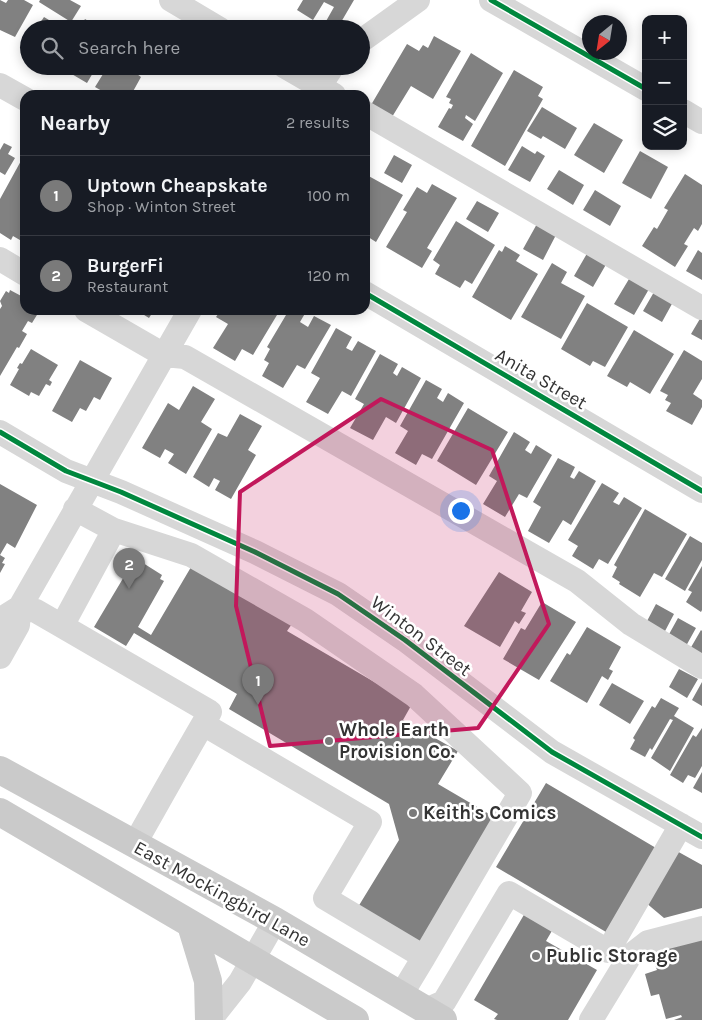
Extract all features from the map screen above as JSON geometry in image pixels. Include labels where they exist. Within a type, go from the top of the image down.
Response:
[{"type":"main road","name":"East Mockingbird Lane","points":[[0,770],[275,921],[401,995],[430,1017]]},
{"type":"main road","points":[[0,812],[252,962],[354,1020]]},
{"type":"main road","points":[[114,879],[134,845]]},
{"type":"main road","points":[[191,925],[208,982],[210,1020]]},
{"type":"street","points":[[171,0],[205,20]]},
{"type":"street","points":[[370,35],[418,0]]},
{"type":"street","points":[[491,0],[642,87]]},
{"type":"street","points":[[297,75],[319,90]]},
{"type":"street","points":[[323,90],[329,75]]},
{"type":"street","points":[[0,85],[20,96]]},
{"type":"street","points":[[687,113],[702,121]]},
{"type":"street","points":[[370,116],[702,308]]},
{"type":"street","points":[[0,259],[20,271]]},
{"type":"street","name":"Anita Street","points":[[370,295],[702,491]]},
{"type":"street","points":[[95,315],[164,355],[185,357],[577,582],[632,624],[702,667]]},
{"type":"street","points":[[11,612],[75,509],[187,315]]},
{"type":"street","name":"Winton Street","points":[[0,432],[66,471],[289,568],[338,594],[404,640],[552,752],[702,837]]},
{"type":"street","points":[[75,509],[114,530],[191,555],[305,620],[414,695],[520,793],[401,995]]},
{"type":"street","points":[[62,626],[114,530]]},
{"type":"street","points":[[11,612],[36,611],[210,712],[134,845]]},
{"type":"street","points":[[0,657],[18,625],[11,612]]},
{"type":"street","points":[[203,724],[370,822],[325,898],[424,957]]},
{"type":"street","points":[[430,1017],[444,1002],[509,893],[608,951],[681,825]]},
{"type":"street","points":[[210,1020],[252,962],[275,921]]},
{"type":"street","points":[[591,1020],[630,956],[648,942],[702,928]]},
{"type":"highlighted area","points":[[381,399],[492,450],[549,624],[478,728],[270,746],[236,606],[240,492]]},
{"type":"building","points":[[0,0],[6,3],[8,0],[24,0],[33,5],[25,20],[20,20],[20,28],[15,37],[0,30]]},
{"type":"building","points":[[40,0],[70,0],[81,6],[72,20],[68,20],[39,2]]},
{"type":"building","points":[[303,0],[354,0],[342,20],[327,20],[334,7],[324,2],[313,20],[297,10]]},
{"type":"building","points":[[434,36],[461,51],[433,99],[411,86],[392,117],[371,105],[407,44],[419,51],[423,45],[428,48]]},
{"type":"building","points":[[471,53],[503,73],[475,121],[466,115],[465,118],[473,124],[463,141],[438,127],[449,108],[451,109],[453,105],[449,103],[451,99],[446,97]]},
{"type":"building","points":[[514,70],[543,87],[538,96],[543,99],[505,166],[471,146]]},
{"type":"building","points":[[73,75],[92,75],[87,83]]},
{"type":"building","points":[[102,75],[138,75],[141,77],[134,90],[100,90],[95,87]]},
{"type":"building","points":[[542,107],[577,128],[565,149],[543,136],[541,139],[527,131]]},
{"type":"building","points":[[594,123],[623,140],[604,173],[574,155]]},
{"type":"building","points":[[4,143],[12,147],[8,154],[15,158],[5,175],[0,172],[0,150]]},
{"type":"building","points":[[522,146],[535,154],[537,151],[545,156],[530,182],[508,170]]},
{"type":"building","points":[[640,151],[668,167],[651,199],[622,183]]},
{"type":"building","points":[[394,155],[412,165],[402,183],[384,173]]},
{"type":"building","points":[[20,163],[20,240],[13,236],[11,240],[0,233],[0,199]]},
{"type":"building","points":[[559,170],[584,185],[573,205],[547,189]]},
{"type":"building","points":[[685,174],[702,185],[702,224],[698,231],[694,228],[684,244],[688,246],[675,267],[642,246],[654,227],[657,229],[668,210],[664,208]]},
{"type":"building","points":[[370,177],[403,195],[376,242],[370,238]]},
{"type":"building","points":[[432,184],[457,198],[427,248],[432,251],[422,268],[386,247],[407,212],[403,210],[417,187],[427,193]]},
{"type":"building","points":[[595,190],[621,206],[610,226],[583,210]]},
{"type":"building","points":[[477,201],[499,213],[488,232],[466,219]]},
{"type":"building","points":[[456,221],[495,245],[472,284],[465,280],[460,288],[435,274],[440,265],[433,260]]},
{"type":"building","points":[[538,222],[557,233],[543,260],[523,249]]},
{"type":"building","points":[[505,246],[520,255],[516,261],[538,274],[511,320],[472,297],[499,250],[502,252]]},
{"type":"building","points":[[589,250],[608,261],[593,287],[574,276]]},
{"type":"building","points":[[698,250],[702,253],[702,280],[686,271]]},
{"type":"building","points":[[552,263],[567,272],[561,283],[585,296],[561,339],[521,317]]},
{"type":"building","points":[[629,279],[649,289],[634,315],[614,304]]},
{"type":"building","points":[[10,290],[20,295],[20,315],[37,315],[32,323],[28,321],[22,331],[27,334],[0,376],[0,309],[2,306],[0,301],[6,291],[9,293]]},
{"type":"building","points":[[654,292],[673,302],[662,322],[643,311]]},
{"type":"building","points":[[587,303],[628,327],[605,367],[593,361],[590,366],[561,349]]},
{"type":"building","points":[[217,315],[277,315],[253,355],[242,349],[235,361],[213,348],[228,324],[216,317]]},
{"type":"building","points":[[286,315],[304,315],[300,322],[308,327],[314,316],[331,325],[305,369],[297,365],[283,388],[262,376],[269,363],[264,360],[270,349],[267,347]]},
{"type":"building","points":[[702,318],[702,340],[691,334]]},
{"type":"building","points":[[336,328],[352,337],[346,348],[352,351],[358,341],[376,351],[351,396],[342,391],[328,414],[306,402],[320,378],[311,373]]},
{"type":"building","points":[[634,330],[674,354],[650,394],[630,382],[627,387],[607,376]]},
{"type":"building","points":[[31,349],[58,365],[49,380],[52,382],[50,386],[46,384],[39,396],[31,392],[29,396],[10,385],[19,369],[17,368],[20,363],[22,364]]},
{"type":"building","points":[[684,350],[702,361],[702,379],[693,394],[702,400],[702,407],[692,425],[666,411],[671,403],[665,400],[668,395],[660,391]]},
{"type":"building","points":[[380,354],[398,364],[393,373],[397,376],[402,367],[421,378],[396,423],[386,417],[373,440],[350,428],[364,404],[355,399]]},
{"type":"building","points":[[80,360],[112,378],[100,400],[94,397],[86,411],[80,408],[72,422],[52,411]]},
{"type":"building","points":[[426,380],[442,389],[437,398],[443,402],[448,393],[464,403],[432,459],[422,454],[416,465],[395,453],[408,431],[400,426]]},
{"type":"building","points":[[193,386],[215,399],[201,422],[212,429],[186,474],[168,463],[174,454],[165,449],[160,458],[142,448],[168,403],[179,410]]},
{"type":"building","points":[[468,408],[508,432],[476,485],[437,461]]},
{"type":"building","points":[[240,414],[262,426],[248,450],[256,455],[231,499],[215,490],[220,481],[214,478],[209,487],[193,477],[218,433],[227,437]]},
{"type":"building","points":[[514,432],[530,442],[525,450],[531,454],[536,445],[552,455],[527,498],[519,494],[505,517],[483,504],[497,481],[489,476]]},
{"type":"building","points":[[558,458],[575,467],[570,477],[574,479],[579,471],[596,481],[571,525],[563,520],[549,543],[528,531],[541,507],[533,502]]},
{"type":"building","points":[[602,483],[619,493],[613,502],[619,505],[624,497],[642,508],[608,564],[599,559],[593,569],[572,556],[578,546],[568,540]]},
{"type":"building","points":[[0,484],[37,505],[15,548],[7,543],[0,555]]},
{"type":"building","points":[[645,509],[687,534],[662,577],[654,573],[640,597],[619,584],[620,582],[612,577],[617,567],[614,565]]},
{"type":"building","points":[[690,536],[702,543],[702,560],[685,591],[665,579]]},
{"type":"building","points":[[0,555],[5,558],[2,563],[5,564],[0,573]]},
{"type":"building","points":[[194,562],[294,621],[287,631],[412,704],[403,720],[458,751],[438,784],[496,818],[423,946],[358,907],[399,840],[389,804],[229,709],[237,694],[134,633],[126,646],[94,627],[128,570],[133,573],[137,565],[141,567],[143,563],[162,575],[160,579],[164,581],[138,627],[151,635]]},
{"type":"building","points":[[702,566],[701,612],[686,602],[692,592],[688,590]]},
{"type":"building","points":[[499,572],[532,592],[521,611],[526,613],[519,624],[515,621],[500,647],[464,626]]},
{"type":"building","points":[[542,602],[576,622],[539,680],[503,659],[521,628],[525,630]]},
{"type":"building","points":[[656,604],[674,614],[664,633],[646,623]]},
{"type":"building","points":[[678,618],[696,628],[686,646],[668,636]]},
{"type":"building","points":[[587,627],[621,647],[609,669],[613,671],[608,680],[602,676],[587,703],[550,681],[567,653],[570,655]]},
{"type":"building","points":[[702,631],[702,655],[690,649]]},
{"type":"building","points":[[679,669],[698,679],[687,698],[669,687]]},
{"type":"building","points":[[702,682],[702,706],[692,700]]},
{"type":"building","points":[[612,683],[644,701],[630,724],[599,705]]},
{"type":"building","points":[[661,698],[679,708],[674,716],[694,728],[670,771],[651,758],[673,720],[670,719],[652,750],[650,748],[645,757],[630,749],[635,740],[633,738],[652,706],[655,708]]},
{"type":"building","points":[[702,728],[702,766],[695,778],[688,775],[683,783],[670,775],[693,735],[696,737]]},
{"type":"building","points":[[702,772],[702,793],[693,788]]},
{"type":"building","points":[[546,783],[656,848],[606,932],[496,867]]},
{"type":"building","points":[[675,850],[702,865],[702,908],[664,918],[645,902]]},
{"type":"building","name":"Public Storage","points":[[525,913],[553,929],[546,941],[597,970],[568,1020],[497,1020],[494,1019],[498,1014],[474,1000]]},
{"type":"building","points":[[702,939],[702,1020],[674,1020],[682,1017],[681,1015],[666,1019],[659,994],[651,996],[645,974],[657,970],[655,965],[669,962],[666,949]]},
{"type":"cycle path","points":[[491,0],[642,87]]},
{"type":"cycle path","points":[[370,296],[702,491]]},
{"type":"cycle path","points":[[0,432],[66,471],[121,492],[255,552],[338,594],[405,640],[552,752],[702,837]]},
{"type":"place","name":"BurgerFi","points":[[129,589]]},
{"type":"place","name":"Uptown Cheapskate","points":[[258,705]]},
{"type":"place","name":"Whole Earth Provision Co.","points":[[329,741]]},
{"type":"place","name":"Keith's Comics","points":[[413,813]]},
{"type":"place","name":"Public Storage","points":[[536,956]]}]
